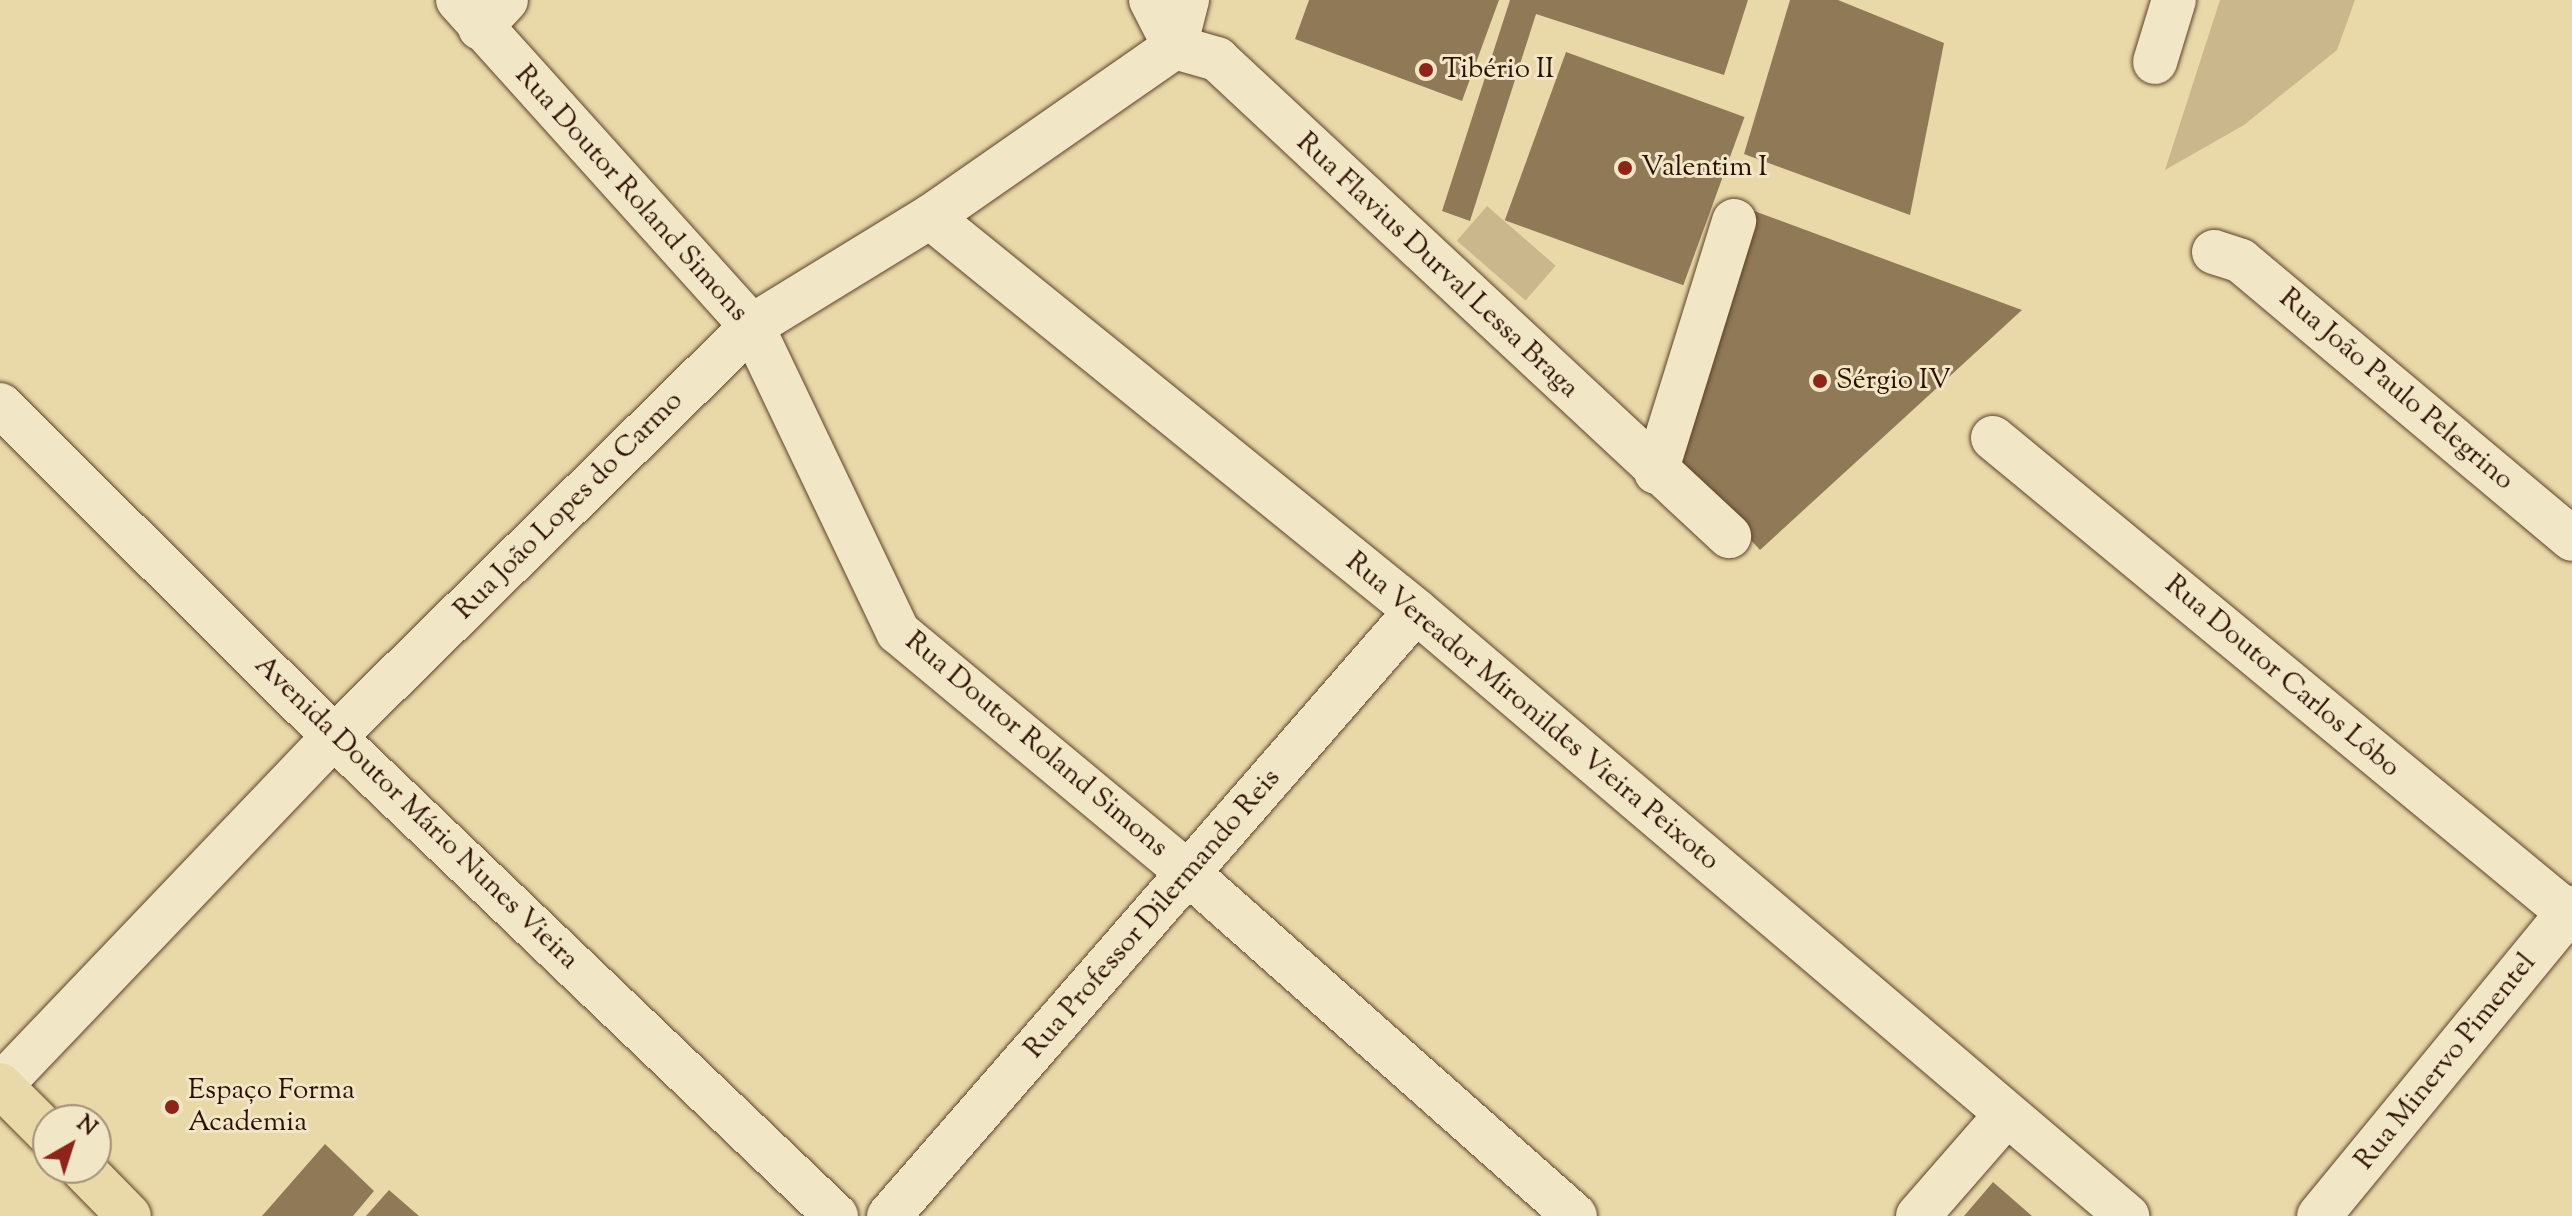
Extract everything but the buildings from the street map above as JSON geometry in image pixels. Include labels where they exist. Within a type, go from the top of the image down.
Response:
[{"type":"main road","points":[[0,1085],[32,1117]]},
{"type":"main road","points":[[98,1184],[129,1216]]},
{"type":"street","points":[[1151,0],[1175,47]]},
{"type":"street","points":[[1175,47],[1187,0]]},
{"type":"street","points":[[2155,62],[2174,0]]},
{"type":"street","name":"Rua Doutor Roland Simons","points":[[481,9],[752,326],[898,632],[1188,873],[1575,1216]]},
{"type":"street","name":"Rua João Lopes do Carmo","points":[[0,1085],[334,737],[752,326],[930,217],[1175,47]]},
{"type":"street","name":"Rua Flavius Durval Lessa Braga","points":[[1175,47],[1217,59],[1656,472],[1729,536]]},
{"type":"street","name":"Rua Vereador Mironildes Vieira Peixoto","points":[[930,217],[1416,611],[2127,1216]]},
{"type":"street","points":[[1656,472],[1734,221]]},
{"type":"street","name":"Rua João Paulo Pelegrino","points":[[2214,252],[2241,261],[2572,539]]},
{"type":"street","name":"Avenida Doutor Mário Nunes Vieira","points":[[0,405],[334,737],[836,1216]]},
{"type":"street","name":"Rua Doutor Carlos Lôbo","points":[[1993,438],[2571,912]]},
{"type":"street","name":"Rua Professor Dilermando Reis","points":[[889,1216],[1416,611]]},
{"type":"street","name":"Rua Minervo Pimentel","points":[[2319,1216],[2571,912]]},
{"type":"street","points":[[1918,1216],[2006,1115]]},
{"type":"shaded area","points":[[2220,0],[2355,0],[2337,50],[2244,125],[2165,170]]},
{"type":"shaded area","points":[[1487,206],[1556,266],[1525,300],[1457,241]]},
{"type":"place","name":"Tibério II","points":[[1426,70]]},
{"type":"place","name":"Valentim I","points":[[1625,168]]},
{"type":"place","name":"Sérgio IV","points":[[1820,381]]},
{"type":"place","name":"Espaço Forma Academia","points":[[172,1107]]}]
